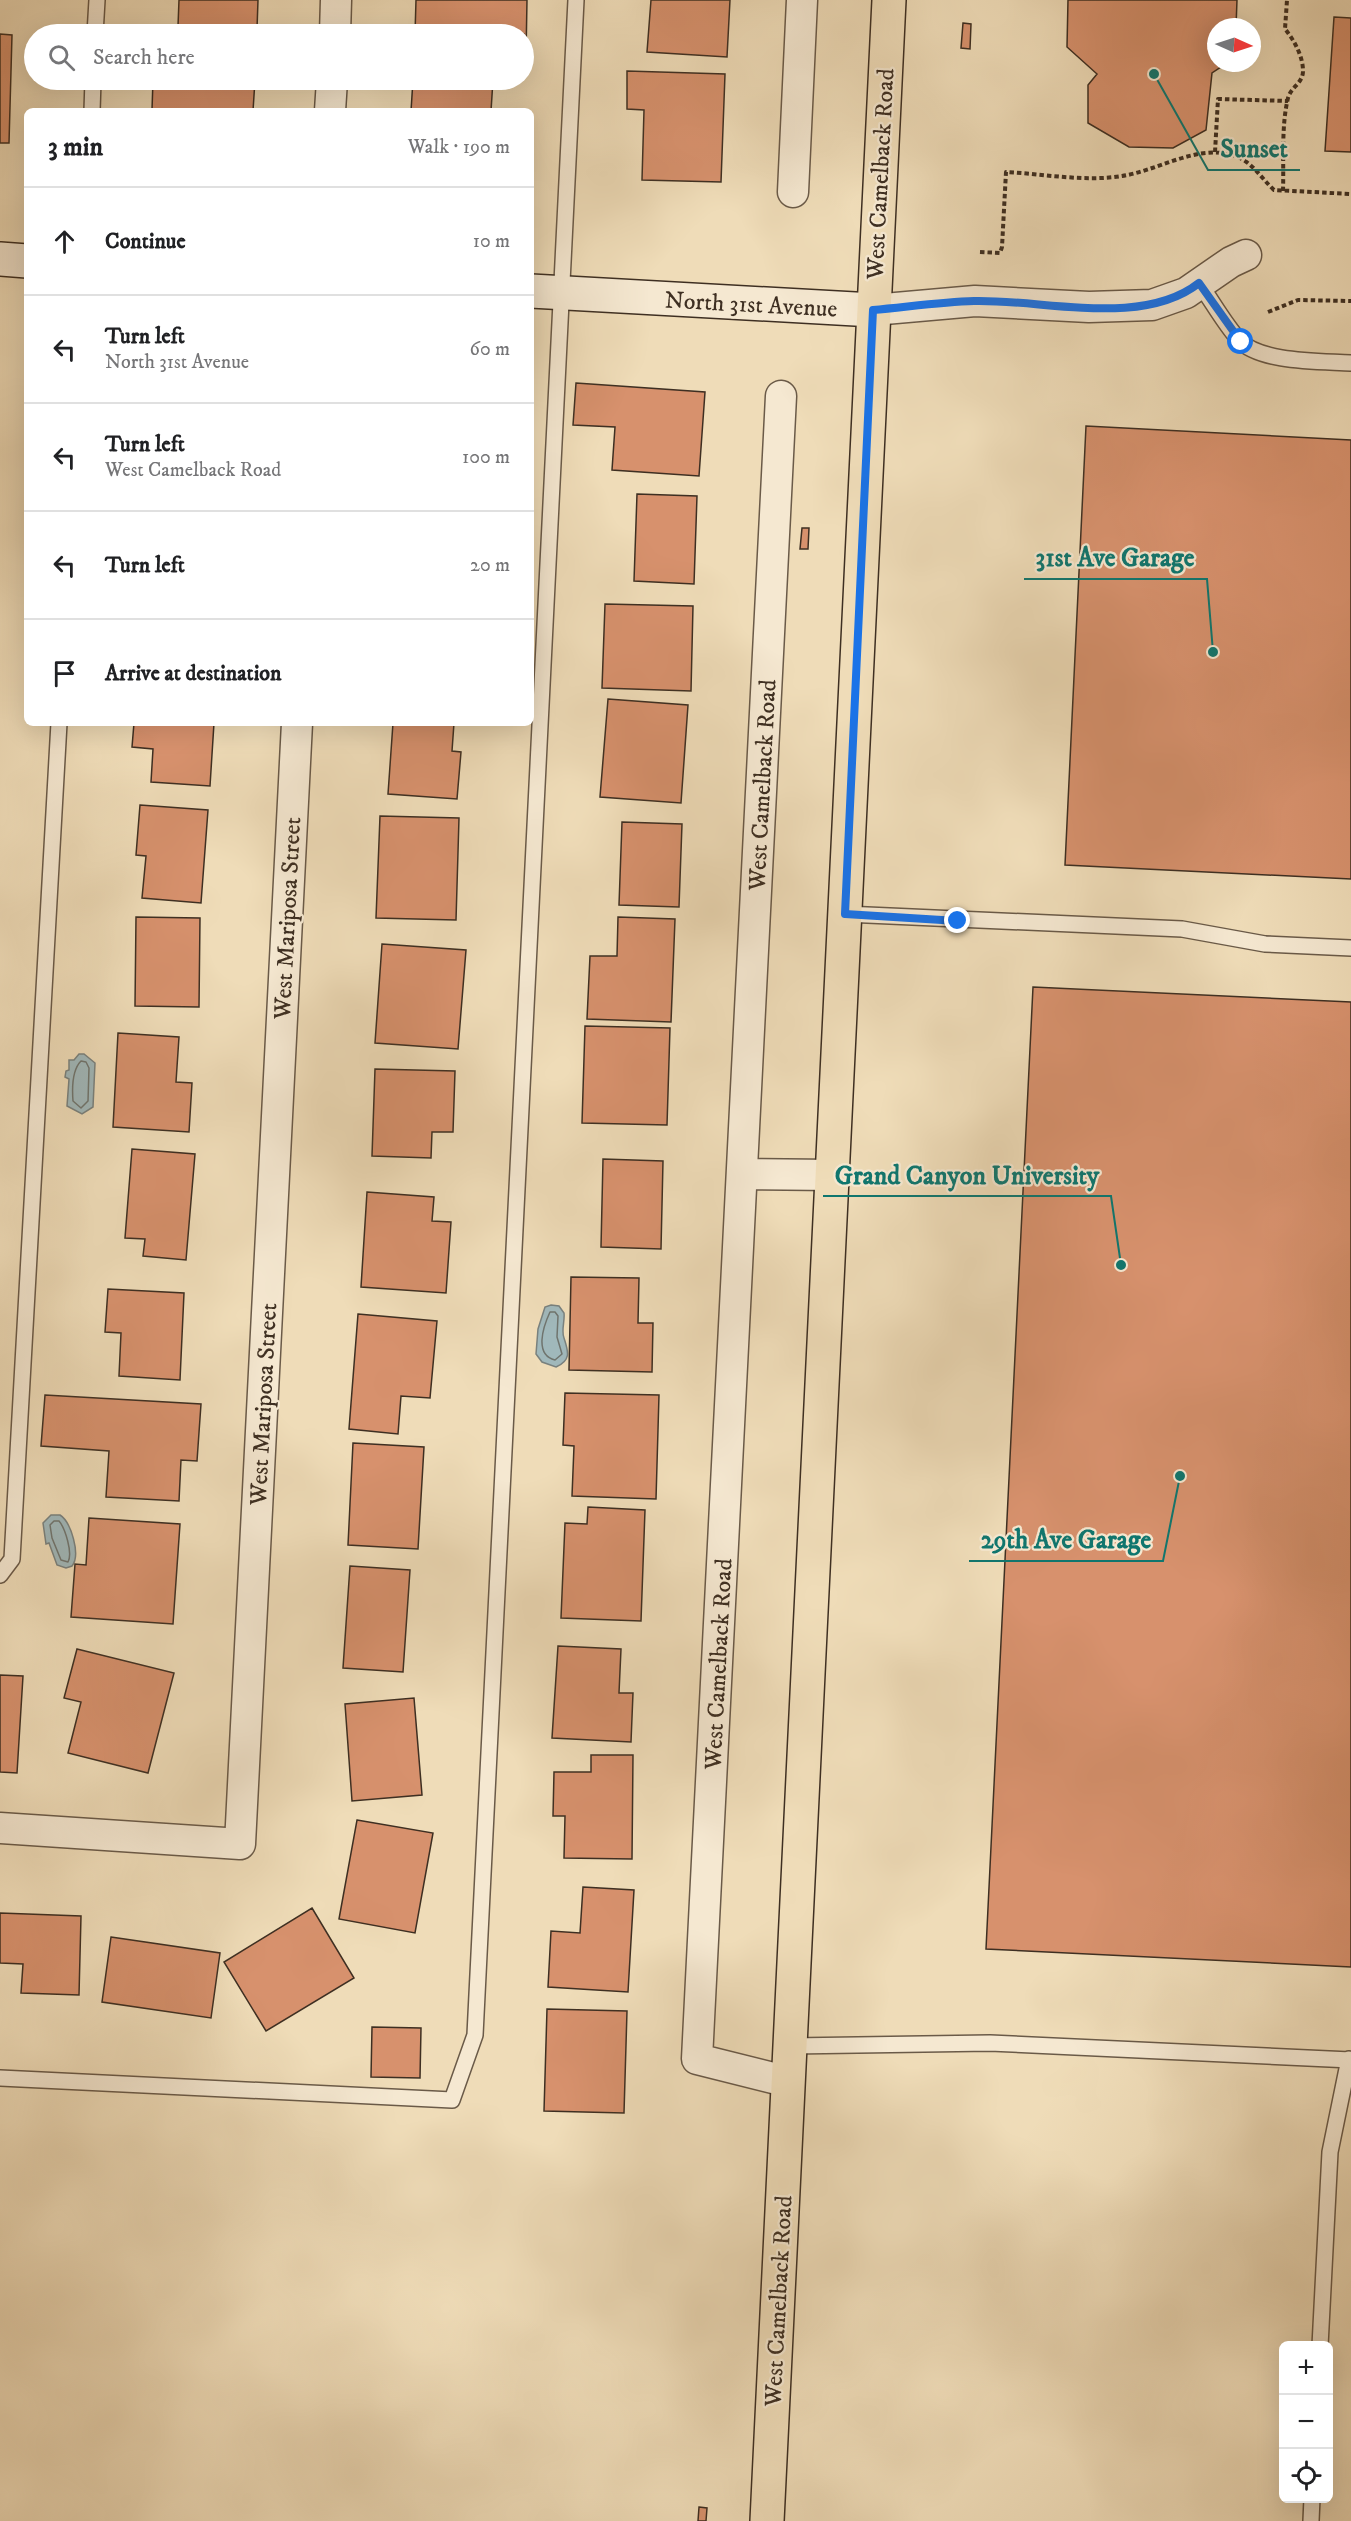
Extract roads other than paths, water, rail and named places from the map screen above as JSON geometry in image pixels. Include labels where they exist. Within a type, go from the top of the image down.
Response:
[{"type":"main road","name":"West Camelback Road","points":[[767,2521],[889,0]]},
{"type":"street","points":[[335,24],[336,0]]},
{"type":"street","points":[[793,192],[802,0]]},
{"type":"street","points":[[330,108],[331,90]]},
{"type":"street","name":"North 31st Avenue","points":[[546,292],[873,310],[975,301],[1089,307],[1143,305],[1186,293],[1231,262],[1246,255]]},
{"type":"street","points":[[0,260],[24,261]]},
{"type":"street","name":"West Camelback Road","points":[[781,396],[697,2059],[789,2082]]},
{"type":"street","name":"West Mariposa Street","points":[[0,1828],[240,1844],[297,726]]},
{"type":"street","points":[[743,1174],[832,1175]]},
{"type":"lane","points":[[96,24],[97,0]]},
{"type":"lane","points":[[534,587],[546,292],[576,0]]},
{"type":"lane","points":[[92,108],[93,90]]},
{"type":"lane","points":[[1199,283],[1241,342],[1263,354],[1351,363]]},
{"type":"lane","points":[[0,1575],[12,1559],[59,726]]},
{"type":"lane","points":[[0,2078],[452,2100],[475,2035],[528,726]]},
{"type":"lane","points":[[845,914],[1182,929],[1265,944],[1351,948]]},
{"type":"lane","points":[[791,2046],[990,2043],[1350,2060],[1330,2152],[1320,2341]]},
{"type":"lane","points":[[1311,2521],[1312,2503]]},
{"type":"water","points":[[79,1054],[84,1054],[95,1063],[93,1107],[82,1114],[67,1106],[69,1079],[65,1077],[66,1071],[69,1070],[69,1060],[74,1060]]},
{"type":"water","points":[[559,1306],[564,1313],[563,1332],[568,1355],[565,1361],[556,1367],[542,1362],[536,1354],[538,1329],[545,1307]]},
{"type":"water","points":[[51,1515],[60,1515],[71,1531],[75,1547],[75,1561],[72,1566],[66,1568],[57,1565],[49,1543],[46,1544],[43,1523]]},
{"type":"place","name":"Sunset","points":[[1154,74]]},
{"type":"place","name":"31st Ave Garage","points":[[1213,652]]},
{"type":"place","name":"Grand Canyon University","points":[[1121,1265]]},
{"type":"place","name":"29th Ave Garage","points":[[1180,1476]]}]
